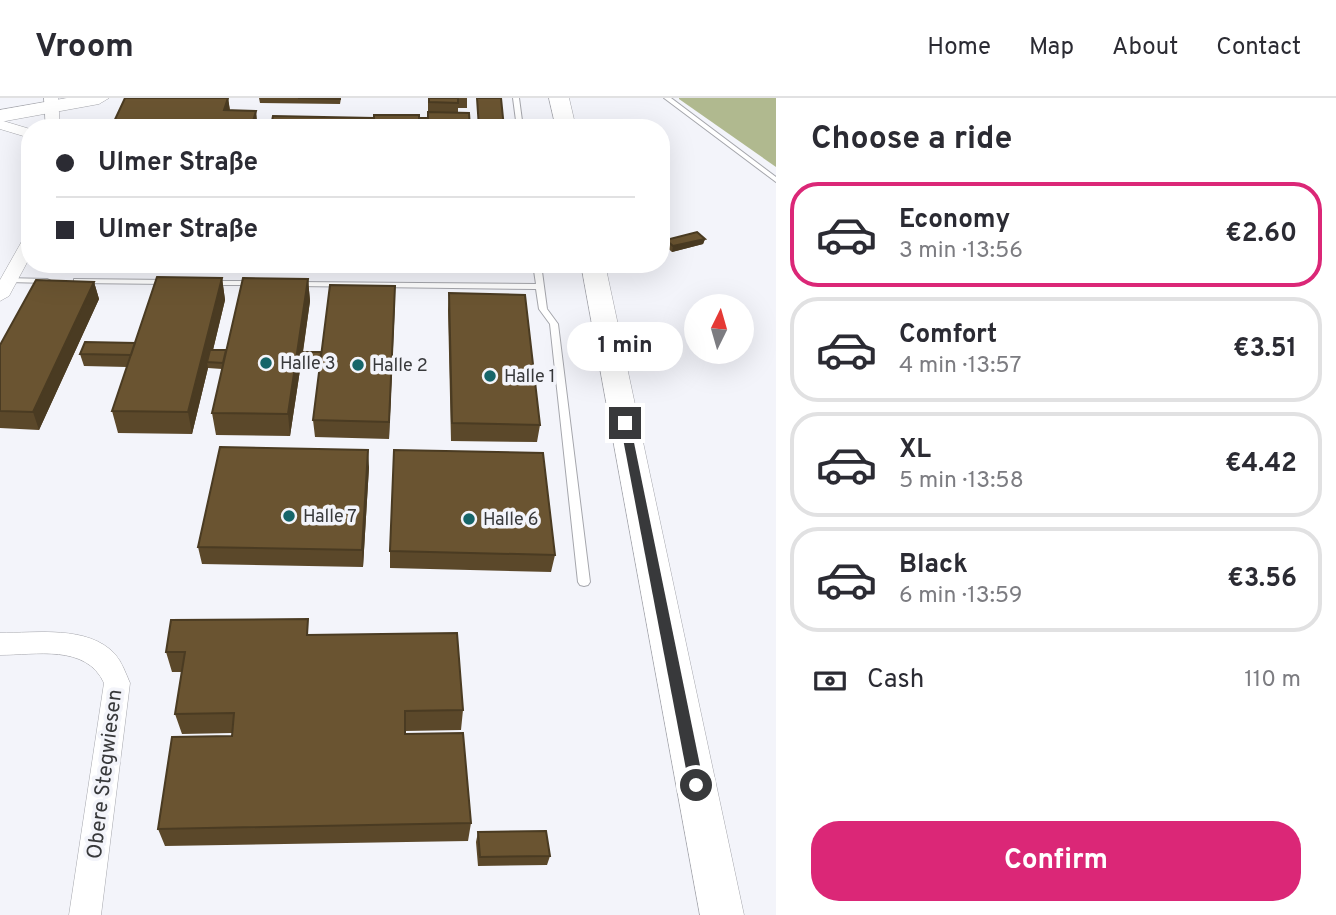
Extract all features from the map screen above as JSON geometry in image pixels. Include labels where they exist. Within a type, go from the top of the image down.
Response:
[{"type":"main road","points":[[0,116],[30,112],[51,103],[99,98]]},
{"type":"main road","points":[[559,98],[564,119]]},
{"type":"main road","points":[[596,280],[722,915]]},
{"type":"street","points":[[0,124],[21,129]]},
{"type":"street","points":[[4,288],[21,257]]},
{"type":"street","name":"Obere Stegwiesen","points":[[0,644],[72,646],[94,653],[107,664],[117,683],[85,915]]},
{"type":"lane","points":[[516,98],[519,119]]},
{"type":"lane","points":[[667,98],[776,180]]},
{"type":"lane","points":[[538,273],[543,309],[554,324],[584,582]]},
{"type":"lane","points":[[4,288],[57,281]]},
{"type":"lane","points":[[69,281],[180,283]]},
{"type":"lane","points":[[193,283],[263,284]]},
{"type":"lane","points":[[290,284],[540,287]]},
{"type":"green space","points":[[776,98],[776,167],[679,99]]},
{"type":"building","points":[[125,98],[228,98],[224,110],[256,111],[254,119],[115,119]]},
{"type":"building","points":[[429,98],[458,98],[458,103],[429,102]]},
{"type":"building","points":[[477,98],[501,98],[503,119],[478,119]]},
{"type":"building","points":[[428,112],[469,113],[469,119],[272,119],[273,116],[374,118],[374,115],[419,115],[419,118],[428,118]]},
{"type":"building","points":[[697,232],[705,239],[673,246],[670,239]]},
{"type":"building","points":[[157,277],[222,278],[188,412],[112,411]]},
{"type":"building","name":"Halle 3","points":[[243,278],[308,279],[288,414],[212,413]]},
{"type":"building","points":[[36,280],[94,282],[33,412],[0,411],[0,345]]},
{"type":"building","name":"Halle 2","points":[[330,285],[395,286],[389,422],[313,420]]},
{"type":"building","name":"Halle 1","points":[[449,293],[525,295],[540,425],[452,423]]},
{"type":"building","points":[[85,342],[135,343],[131,355],[80,354]]},
{"type":"building","points":[[210,350],[226,350],[223,363],[207,362]]},
{"type":"building","points":[[301,352],[321,352],[320,365],[299,364]]},
{"type":"building","name":"Halle 7","points":[[220,447],[368,450],[362,550],[198,547]]},
{"type":"building","name":"Halle 6","points":[[394,450],[543,453],[555,555],[390,551]]},
{"type":"building","points":[[308,619],[307,635],[457,633],[463,710],[405,711],[405,734],[463,733],[471,823],[158,829],[172,737],[232,736],[234,713],[175,714],[185,652],[166,652],[171,620]]},
{"type":"building","points":[[546,831],[550,856],[480,857],[478,832]]},
{"type":"place","name":"Halle 3","points":[[266,363]]},
{"type":"place","name":"Halle 2","points":[[358,365]]},
{"type":"place","name":"Halle 1","points":[[490,376]]},
{"type":"place","name":"Halle 7","points":[[289,516]]},
{"type":"place","name":"Halle 6","points":[[469,519]]},
{"type":"route","points":[[625,423],[696,785]]}]
